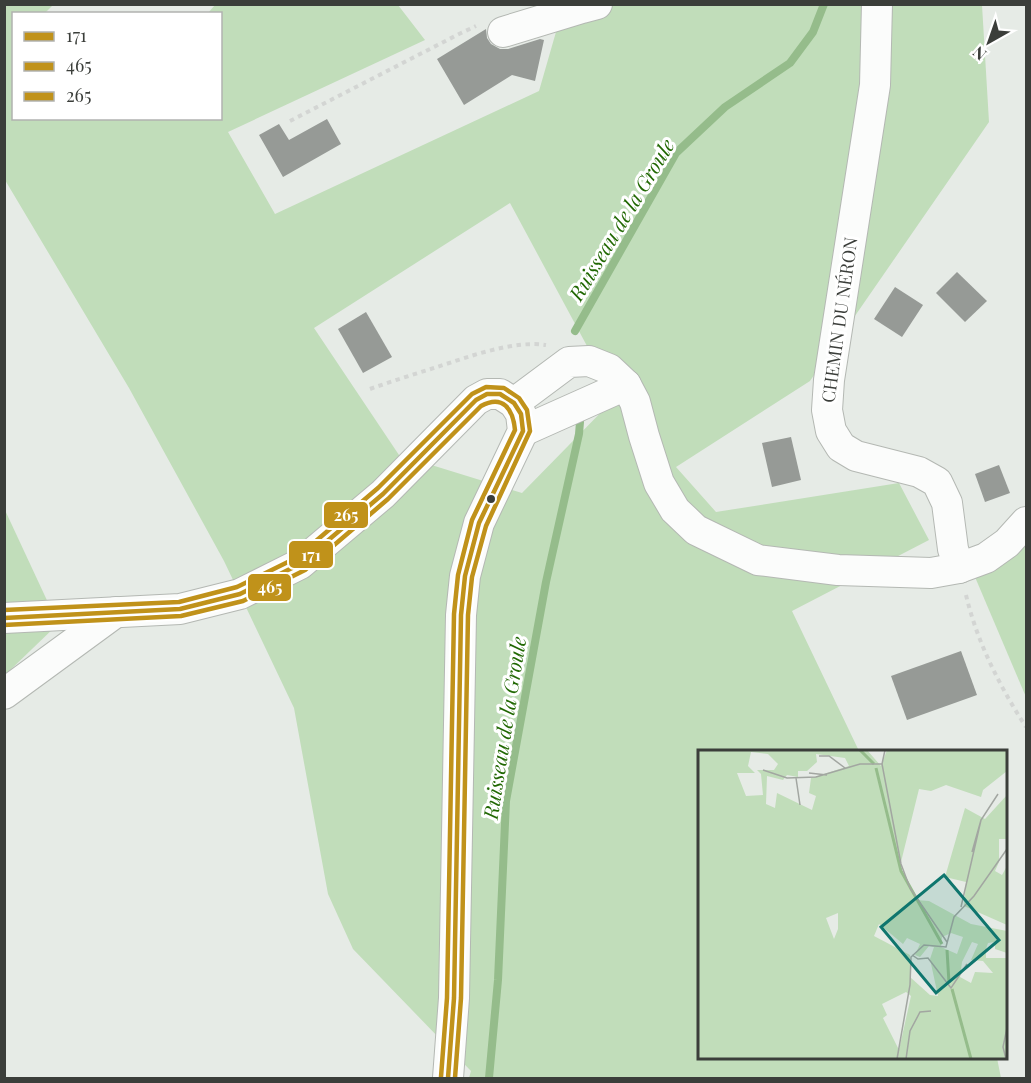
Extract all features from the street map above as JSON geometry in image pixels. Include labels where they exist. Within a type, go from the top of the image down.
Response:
[{"type":"street","points":[[503,32],[597,4]]},
{"type":"street","name":"CHEMIN DU NÉRON","points":[[877,4],[875,86],[828,380],[827,410],[831,431],[841,447],[856,456],[919,472],[937,482],[947,504],[953,549],[959,568]]},
{"type":"street","points":[[514,403],[568,362],[590,361],[609,369],[626,385],[635,402],[658,483],[675,510],[696,530],[758,560],[849,571],[931,573],[959,568],[986,558],[1007,543],[1026,522]]},
{"type":"street","points":[[522,432],[626,385]]},
{"type":"street","points":[[4,618],[180,609],[240,594],[300,564],[382,494],[476,400],[487,394],[500,394],[514,403],[522,414],[522,432],[479,523],[465,576],[461,615],[454,998],[448,1078]]},
{"type":"street","points":[[4,694],[116,612]]},
{"type":"path","points":[[290,121],[459,34],[481,25],[503,32]]},
{"type":"path","points":[[370,389],[463,358],[508,346],[534,343],[560,348],[568,362]]},
{"type":"path","points":[[959,568],[970,609],[993,669],[1026,727]]},
{"type":"green space","points":[[5,5],[53,5],[46,12],[12,12],[12,120],[222,120],[222,12],[209,12],[215,5],[398,5],[425,40],[228,132],[275,214],[539,91],[558,25],[598,5],[982,5],[989,122],[810,381],[676,467],[716,512],[899,483],[929,540],[792,611],[859,750],[698,750],[698,1059],[997,1059],[1001,1078],[469,1078],[471,1071],[353,949],[328,894],[294,708],[224,561],[129,388],[5,180]],"holes":[[[510,203],[615,398],[522,493],[399,455],[314,328]]]},
{"type":"green space","points":[[4,508],[58,624],[5,675],[4,675]]},
{"type":"green space","points":[[1026,518],[1026,697],[975,577]]},
{"type":"building","points":[[486,29],[487,38],[491,44],[500,49],[544,40],[535,81],[512,75],[464,105],[437,59]]},
{"type":"building","points":[[327,119],[341,144],[283,177],[259,135],[279,124],[289,140]]},
{"type":"building","points":[[957,272],[987,301],[965,322],[936,293]]},
{"type":"building","points":[[895,287],[923,305],[902,337],[874,319]]},
{"type":"building","points":[[366,312],[392,357],[363,373],[338,329]]},
{"type":"building","points":[[791,437],[801,480],[772,487],[762,443]]},
{"type":"building","points":[[999,465],[1010,493],[985,502],[975,474]]},
{"type":"building","points":[[961,651],[977,695],[907,720],[891,676]]},
{"type":"waterway","name":"Ruisseau de la Groule","points":[[575,331],[676,153],[725,107],[790,63],[813,32],[824,4]]},
{"type":"waterway","name":"Ruisseau de la Groule","points":[[489,1078],[498,980],[506,801],[546,582],[580,422]]},
{"type":"transit line","name":"265","points":[[4,610],[179,602],[237,587],[296,558],[378,488],[472,394],[486,387],[504,388],[519,398],[527,410],[530,431],[486,526],[472,577],[468,615],[461,998],[455,1078]]},
{"type":"transit line","name":"171","points":[[4,618],[180,609],[240,594],[300,564],[383,494],[476,400],[487,394],[500,394],[514,403],[521,414],[523,431],[479,523],[465,576],[461,615],[454,998],[448,1078]]},
{"type":"transit line","name":"465","points":[[4,625],[181,616],[243,601],[305,570],[388,499],[481,406],[495,402],[506,406],[512,416],[515,430],[472,520],[458,575],[454,614],[447,998],[441,1077]]}]
